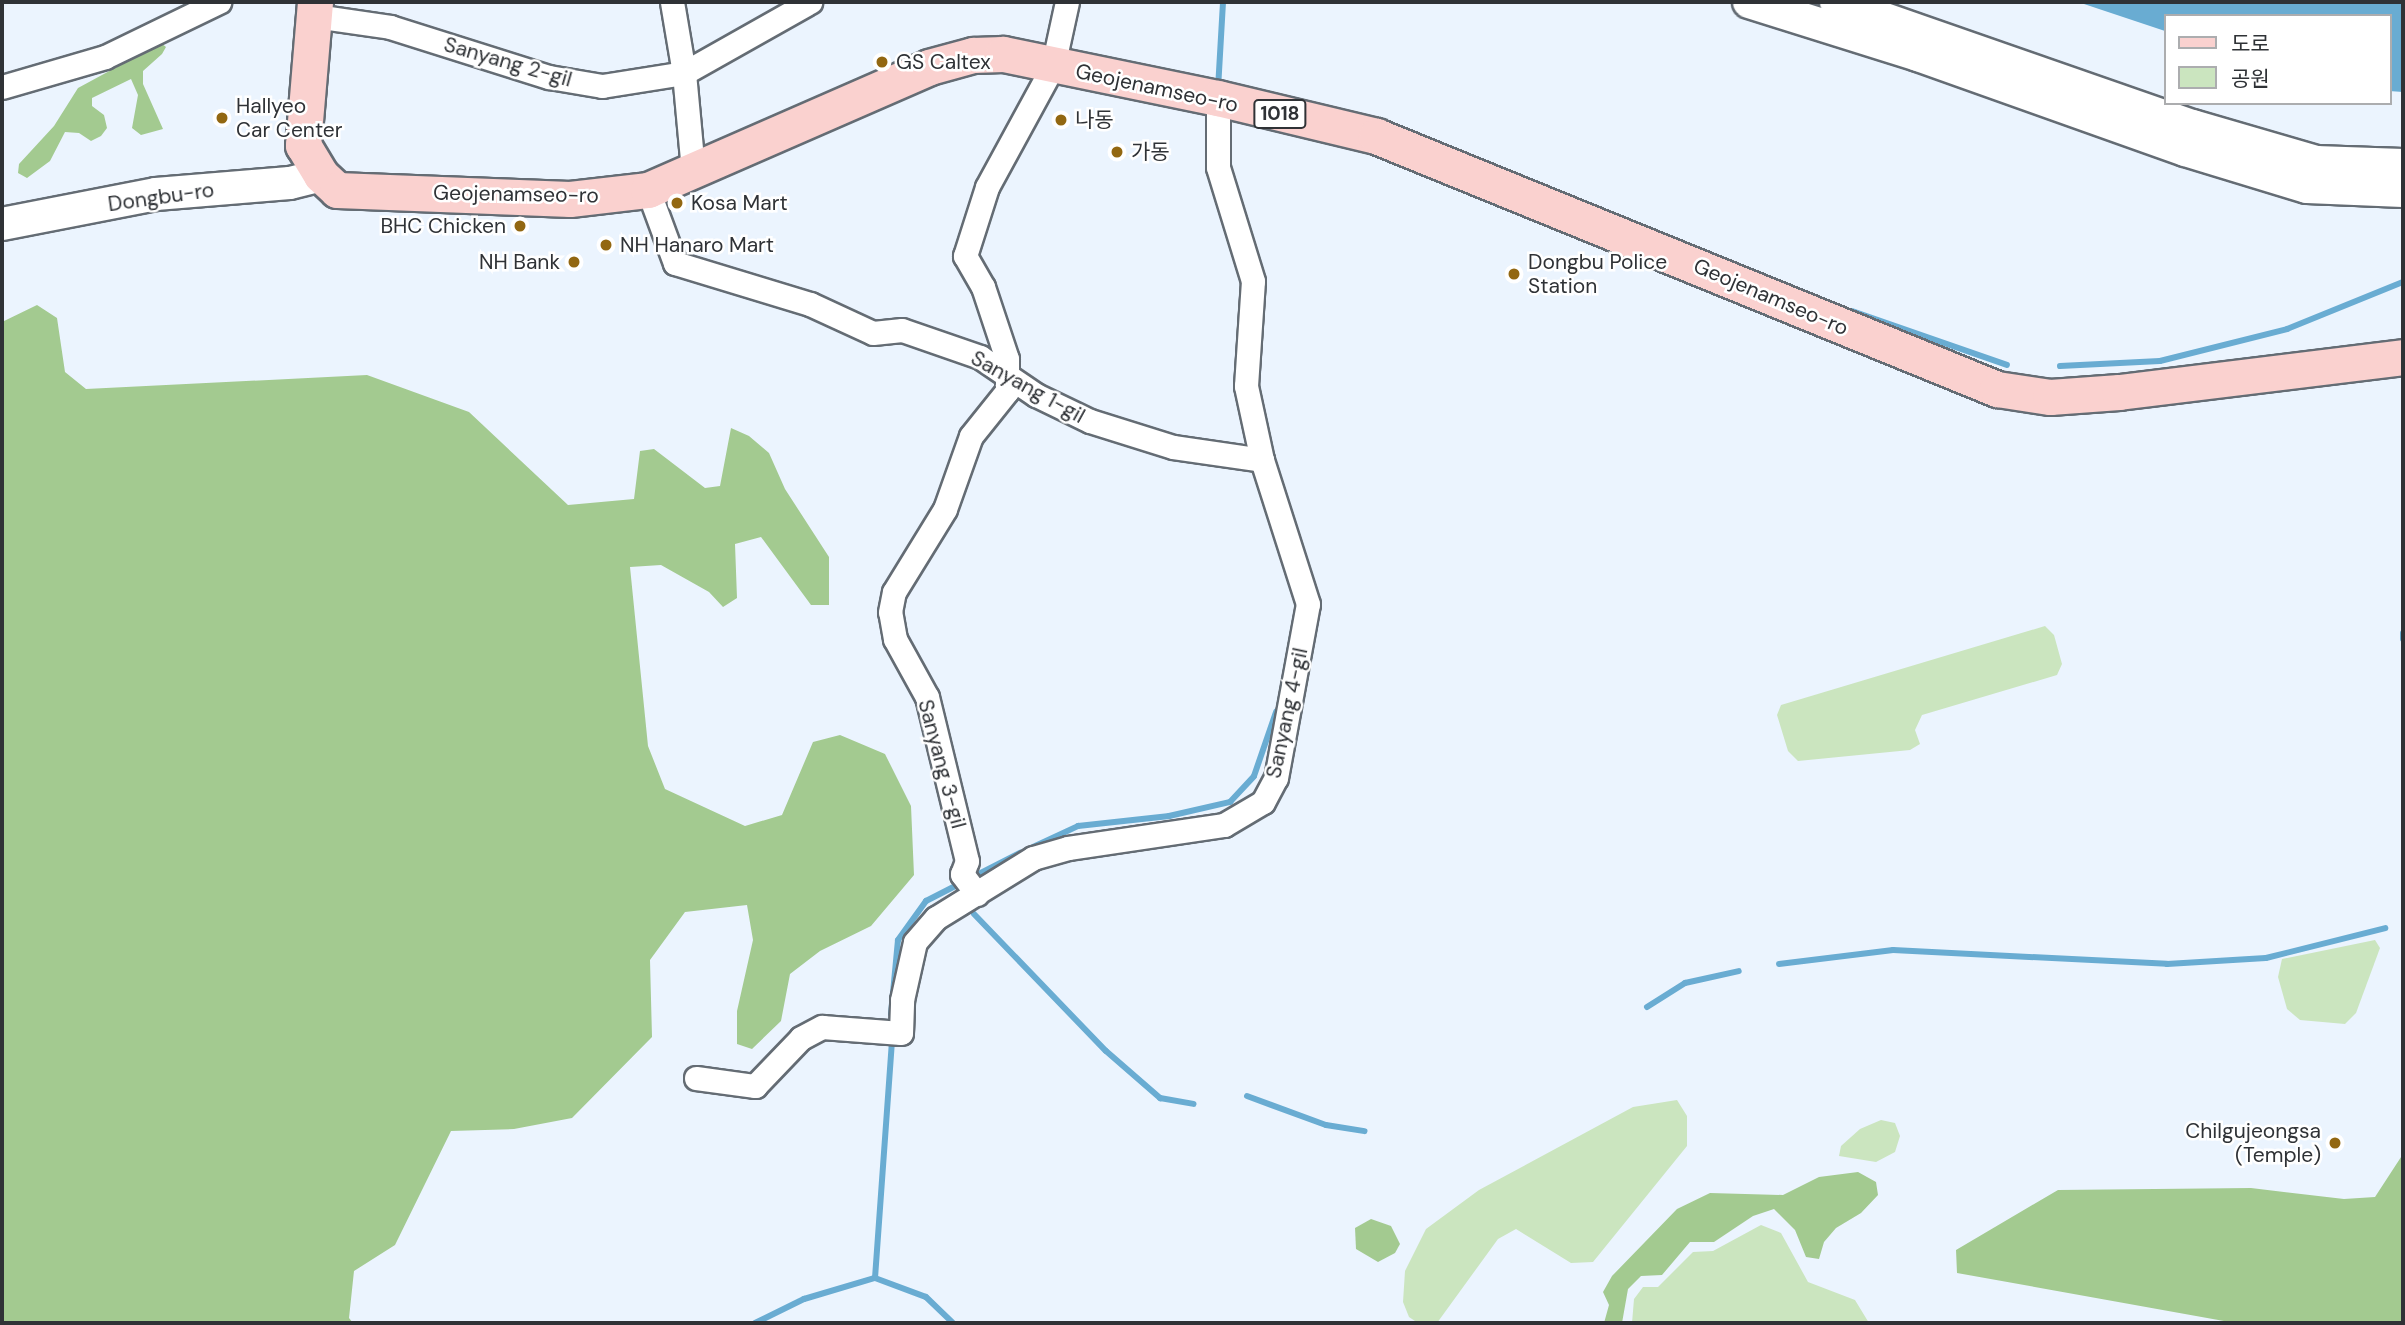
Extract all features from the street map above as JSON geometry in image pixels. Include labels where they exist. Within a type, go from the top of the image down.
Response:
[{"type":"main road","points":[[315,9],[303,145],[321,176]]},
{"type":"main road","name":"Geojenamseo-ro","points":[[321,176],[337,190],[570,199],[648,190],[929,66],[973,55],[1003,54],[1218,97],[1376,136],[1997,389],[2050,397],[2119,392],[2403,357]]},
{"type":"street","points":[[2,87],[105,57],[219,2]]},
{"type":"street","points":[[672,2],[684,72],[693,170]]},
{"type":"street","name":"Sanyang 2-gil","points":[[315,9],[390,27],[549,77],[602,86],[684,72],[810,2]]},
{"type":"street","points":[[1010,374],[983,287],[965,256],[988,187],[1053,66],[1067,2]]},
{"type":"street","points":[[1749,2],[1918,55],[2185,150],[2307,187],[2403,191]]},
{"type":"street","points":[[1836,2],[2193,126],[2303,159],[2403,165]]},
{"type":"street","name":"Sanyang 4-gil","points":[[696,1078],[755,1086],[801,1038],[822,1027],[901,1033],[902,1000],[915,942],[936,918],[1032,859],[1068,848],[1224,825],[1263,802],[1276,778],[1308,604],[1262,460],[1246,386],[1253,281],[1218,167],[1218,97]]},
{"type":"street","name":"Dongbu-ro","points":[[2,223],[156,194],[290,183],[321,176]]},
{"type":"street","name":"Sanyang 1-gil","points":[[648,190],[675,263],[810,304],[873,333],[902,330],[980,357],[1010,374],[1036,395],[1090,421],[1173,447],[1262,460]]},
{"type":"street","name":"Sanyang 3-gil","points":[[977,894],[962,874],[967,861],[927,697],[895,639],[890,612],[894,592],[946,509],[971,436],[1007,391],[1010,374]]},
{"type":"green space","points":[[161,43],[166,47],[143,71],[143,84],[163,129],[141,135],[132,128],[138,95],[131,79],[92,98],[92,106],[104,115],[107,128],[101,136],[91,141],[79,133],[65,132],[50,161],[27,178],[18,173],[19,164],[54,126],[78,88]]},
{"type":"green space","points":[[37,305],[57,318],[65,372],[86,389],[367,375],[469,412],[568,505],[634,499],[640,451],[654,449],[705,488],[720,486],[731,428],[749,436],[769,453],[785,489],[829,557],[829,605],[811,605],[761,537],[735,544],[737,598],[723,607],[709,592],[661,565],[630,567],[648,746],[665,789],[745,826],[782,815],[813,742],[840,735],[885,754],[911,806],[914,875],[871,926],[820,951],[790,974],[781,1021],[752,1049],[737,1044],[737,1011],[753,940],[747,905],[685,912],[650,960],[652,1037],[572,1118],[514,1129],[451,1131],[395,1245],[354,1271],[349,1318],[353,1323],[2,1323],[2,322]]},
{"type":"green space","points":[[2045,626],[2054,635],[2062,664],[2057,675],[1922,715],[1915,730],[1920,744],[1910,750],[1798,761],[1788,751],[1777,715],[1781,705]]},
{"type":"green space","points":[[2375,940],[2380,948],[2356,1013],[2345,1024],[2300,1020],[2287,1009],[2278,977],[2282,959]]},
{"type":"green space","points":[[1677,1100],[1687,1116],[1687,1146],[1593,1262],[1571,1263],[1516,1229],[1498,1239],[1437,1323],[1418,1323],[1409,1317],[1403,1302],[1405,1271],[1426,1229],[1479,1190],[1633,1107]]},
{"type":"green space","points":[[1881,1120],[1895,1123],[1900,1136],[1895,1152],[1876,1162],[1839,1156],[1841,1146],[1860,1129]]},
{"type":"green space","points":[[2403,1154],[2403,1323],[2235,1323],[1957,1273],[1956,1250],[2058,1190],[2251,1188],[2344,1199],[2375,1197]]},
{"type":"green space","points":[[1858,1172],[1876,1182],[1878,1195],[1861,1213],[1836,1228],[1824,1242],[1819,1259],[1806,1257],[1795,1230],[1774,1209],[1753,1216],[1714,1242],[1690,1242],[1662,1275],[1641,1276],[1628,1289],[1622,1323],[1604,1323],[1609,1305],[1603,1292],[1612,1276],[1677,1209],[1710,1193],[1783,1195],[1819,1177]]},
{"type":"green space","points":[[1371,1219],[1391,1226],[1400,1244],[1395,1253],[1378,1262],[1356,1249],[1355,1228]]},
{"type":"green space","points":[[1761,1225],[1781,1233],[1808,1282],[1855,1300],[1869,1323],[1632,1323],[1634,1299],[1643,1287],[1658,1287],[1693,1252],[1713,1251]]},
{"type":"water","points":[[2078,2],[2403,2],[2403,92],[2391,91],[2391,14],[2164,14],[2164,31]]},
{"type":"waterway","points":[[1218,89],[1223,2]]},
{"type":"waterway","points":[[2060,366],[2160,361],[2287,329],[2403,282]]},
{"type":"waterway","points":[[1852,311],[2007,365]]},
{"type":"waterway","points":[[2403,633],[2403,639]]},
{"type":"waterway","points":[[1033,847],[1078,826],[1169,816],[1230,802],[1254,776],[1276,712]]},
{"type":"waterway","points":[[891,1014],[898,940],[926,901],[1020,853]]},
{"type":"waterway","points":[[974,914],[1106,1051],[1160,1098],[1193,1104]]},
{"type":"waterway","points":[[1779,964],[1893,950],[2167,964],[2266,958],[2385,928]]},
{"type":"waterway","points":[[1647,1007],[1685,983],[1739,971]]},
{"type":"waterway","points":[[755,1323],[804,1299],[875,1278],[892,1038]]},
{"type":"waterway","points":[[1247,1096],[1326,1125],[1365,1131]]},
{"type":"waterway","points":[[875,1278],[926,1297],[953,1323]]},
{"type":"place","name":"GS Caltex","points":[[882,62]]},
{"type":"place","name":"Hallyeo Car Center","points":[[222,118]]},
{"type":"place","name":"나동","points":[[1061,120]]},
{"type":"place","name":"가동","points":[[1117,152]]},
{"type":"place","name":"Kosa Mart","points":[[677,203]]},
{"type":"place","name":"BHC Chicken","points":[[520,226]]},
{"type":"place","name":"NH Hanaro Mart","points":[[606,245]]},
{"type":"place","name":"NH Bank","points":[[574,262]]},
{"type":"place","name":"Dongbu Police Station","points":[[1514,274]]},
{"type":"place","name":"Chilgujeongsa (Temple)","points":[[2335,1143]]}]
